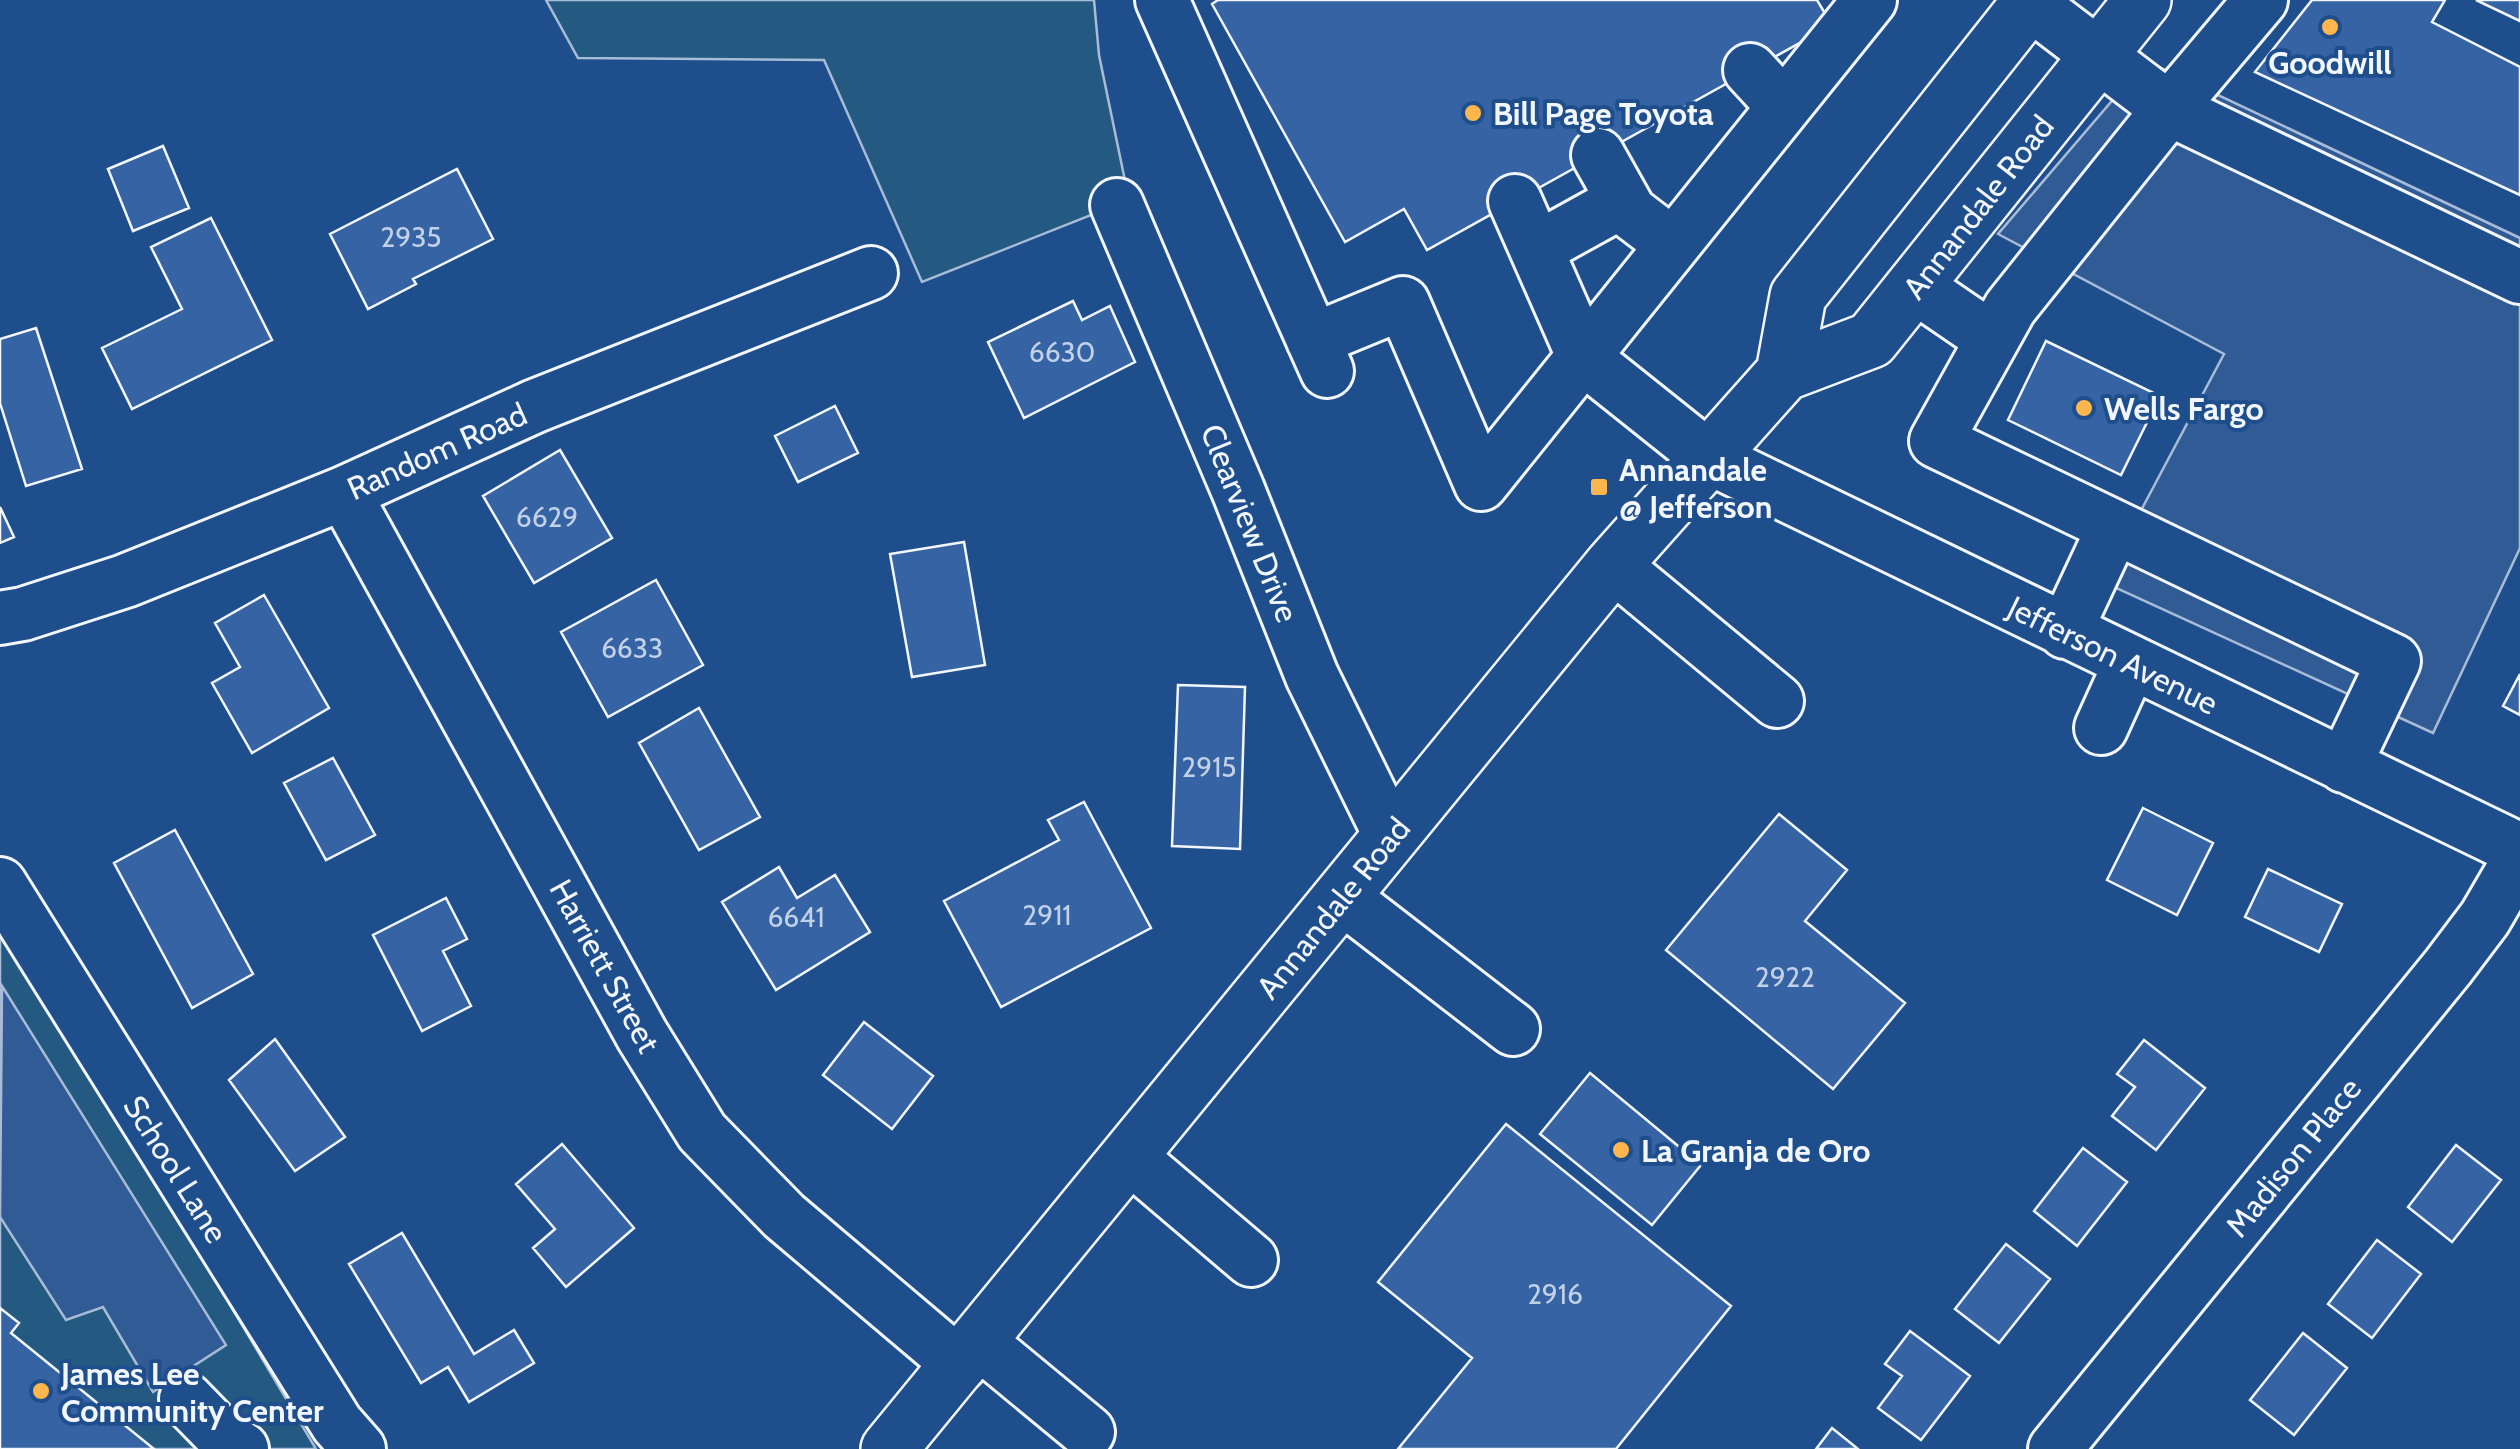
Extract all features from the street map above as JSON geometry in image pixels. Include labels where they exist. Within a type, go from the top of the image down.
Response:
[{"type":"main road","name":"Annandale Road","points":[[890,1449],[1613,565],[1784,373],[1872,340],[2143,0]]},
{"type":"main road","points":[[1784,373],[1798,296],[2030,1]]},
{"type":"street","points":[[1162,0],[1320,356],[1402,303],[1481,484],[1673,246],[1767,89],[1870,0]]},
{"type":"street","points":[[2261,0],[2168,109],[2010,308],[1936,441],[2394,661],[2344,766]]},
{"type":"street","points":[[2030,1],[2168,109],[2520,277]]},
{"type":"street","points":[[1598,155],[1621,202],[1640,224],[1673,246]]},
{"type":"street","points":[[1515,201],[1584,358]]},
{"type":"street","points":[[1536,249],[1621,202]]},
{"type":"street","name":"Clearview Drive","points":[[1117,205],[1312,676],[1391,837]]},
{"type":"street","name":"Random Road","points":[[0,618],[125,581],[344,493],[535,406],[871,272]]},
{"type":"street","points":[[1916,287],[1992,339]]},
{"type":"street","name":"Jefferson Avenue","points":[[1584,358],[1708,457],[2520,854]]},
{"type":"street","name":"Harriett Street","points":[[344,493],[642,1035],[702,1132],[784,1216],[969,1354],[1088,1432]]},
{"type":"street","points":[[2065,632],[2114,527]]},
{"type":"street","points":[[1613,565],[1777,701]]},
{"type":"street","points":[[2101,728],[2130,664]]},
{"type":"street","name":"Madison Place","points":[[2056,1449],[2448,967],[2485,918],[2520,854]]},
{"type":"street","points":[[1342,897],[1513,1030]]},
{"type":"street","name":"School Lane","points":[[4,901],[354,1448]]},
{"type":"street","points":[[1130,1157],[1251,1260]]},
{"type":"street","points":[[186,1399],[223,1438],[242,1449]]},
{"type":"shaded area","points":[[546,0],[1094,0],[1099,55],[1129,200],[922,282],[824,60],[578,58]]},
{"type":"shaded area","points":[[2146,61],[2520,238],[2520,548],[2433,733],[2103,582],[2224,354],[1998,234]]},
{"type":"shaded area","points":[[0,919],[316,1449],[0,1449]]},
{"type":"shaded area","points":[[2,986],[226,1345],[153,1392],[103,1307],[66,1320],[0,1217]]},
{"type":"building","name":"Bill Page Toyota","points":[[1218,0],[1817,0],[1832,25],[1427,250],[1404,209],[1345,242],[1212,4]]},
{"type":"building","points":[[2312,0],[2445,0],[2432,22],[2520,67],[2520,195],[2255,72]]},
{"type":"building","points":[[2476,0],[2520,0],[2520,21]]},
{"type":"building","points":[[163,146],[189,208],[133,231],[108,169]]},
{"type":"building","points":[[457,169],[493,239],[413,279],[416,284],[368,309],[330,234]]},
{"type":"building","points":[[211,218],[272,340],[132,409],[102,348],[182,309],[151,247]]},
{"type":"building","points":[[1073,301],[1082,320],[1110,306],[1135,362],[1024,418],[988,342]]},
{"type":"building","points":[[36,328],[82,469],[26,486],[0,403],[0,339]]},
{"type":"building","name":"Wells Fargo","points":[[2046,341],[2160,396],[2121,475],[2008,420]]},
{"type":"building","points":[[835,406],[858,453],[798,482],[775,436]]},
{"type":"building","points":[[560,450],[612,538],[534,583],[483,496]]},
{"type":"building","points":[[0,507],[14,537],[0,543]]},
{"type":"building","points":[[964,542],[985,665],[912,677],[890,554]]},
{"type":"building","points":[[656,580],[703,665],[608,717],[561,632]]},
{"type":"building","points":[[264,595],[329,708],[252,753],[212,683],[240,667],[215,623]]},
{"type":"building","points":[[2520,674],[2520,715],[2503,706]]},
{"type":"building","points":[[1178,685],[1245,687],[1240,849],[1172,846]]},
{"type":"building","points":[[699,708],[760,817],[699,850],[639,743]]},
{"type":"building","points":[[333,758],[375,835],[326,860],[284,783]]},
{"type":"building","points":[[1084,802],[1151,928],[1001,1007],[944,901],[1059,840],[1048,820]]},
{"type":"building","points":[[2143,808],[2213,843],[2177,915],[2107,880]]},
{"type":"building","points":[[1779,814],[1847,870],[1805,921],[1905,1003],[1833,1089],[1666,950]]},
{"type":"building","points":[[175,830],[253,974],[192,1008],[114,863]]},
{"type":"building","points":[[779,867],[797,898],[835,875],[870,932],[776,990],[722,902]]},
{"type":"building","points":[[2268,869],[2342,904],[2319,952],[2245,917]]},
{"type":"building","points":[[446,898],[467,939],[443,951],[471,1006],[422,1031],[373,935]]},
{"type":"building","points":[[864,1022],[933,1076],[892,1129],[823,1075]]},
{"type":"building","points":[[275,1039],[345,1137],[295,1171],[229,1080]]},
{"type":"building","points":[[2144,1040],[2205,1088],[2156,1150],[2112,1116],[2135,1087],[2117,1074]]},
{"type":"building","name":"La Granja de Oro","points":[[1590,1073],[1701,1165],[1652,1225],[1540,1134]]},
{"type":"building","points":[[1506,1124],[1731,1306],[1616,1449],[1398,1449],[1472,1358],[1378,1282]]},
{"type":"building","points":[[562,1144],[634,1228],[566,1287],[533,1248],[555,1229],[516,1184]]},
{"type":"building","points":[[2456,1145],[2501,1180],[2452,1242],[2408,1207]]},
{"type":"building","points":[[2083,1148],[2127,1182],[2077,1246],[2034,1211]]},
{"type":"building","points":[[402,1233],[474,1354],[514,1330],[534,1363],[469,1402],[448,1367],[421,1383],[349,1264]]},
{"type":"building","points":[[2377,1240],[2421,1274],[2372,1338],[2328,1304]]},
{"type":"building","points":[[2006,1244],[2050,1279],[1999,1343],[1955,1309]]},
{"type":"building","name":"James Lee Community Center","points":[[0,1308],[19,1323],[11,1333],[154,1449],[0,1449]]},
{"type":"building","points":[[1910,1331],[1970,1376],[1921,1440],[1878,1408],[1902,1376],[1885,1364]]},
{"type":"building","points":[[2303,1333],[2347,1368],[2294,1435],[2250,1400]]},
{"type":"building","points":[[1832,1428],[1858,1449],[1816,1449]]},
{"type":"place","name":"Goodwill","points":[[2330,27]]},
{"type":"place","name":"Bill Page Toyota","points":[[1473,113]]},
{"type":"place","name":"Wells Fargo","points":[[2084,408]]},
{"type":"place","name":"Annandale @ Jefferson","points":[[1599,487]]},
{"type":"place","name":"La Granja de Oro","points":[[1621,1150]]},
{"type":"place","name":"James Lee Community Center","points":[[41,1391]]}]
